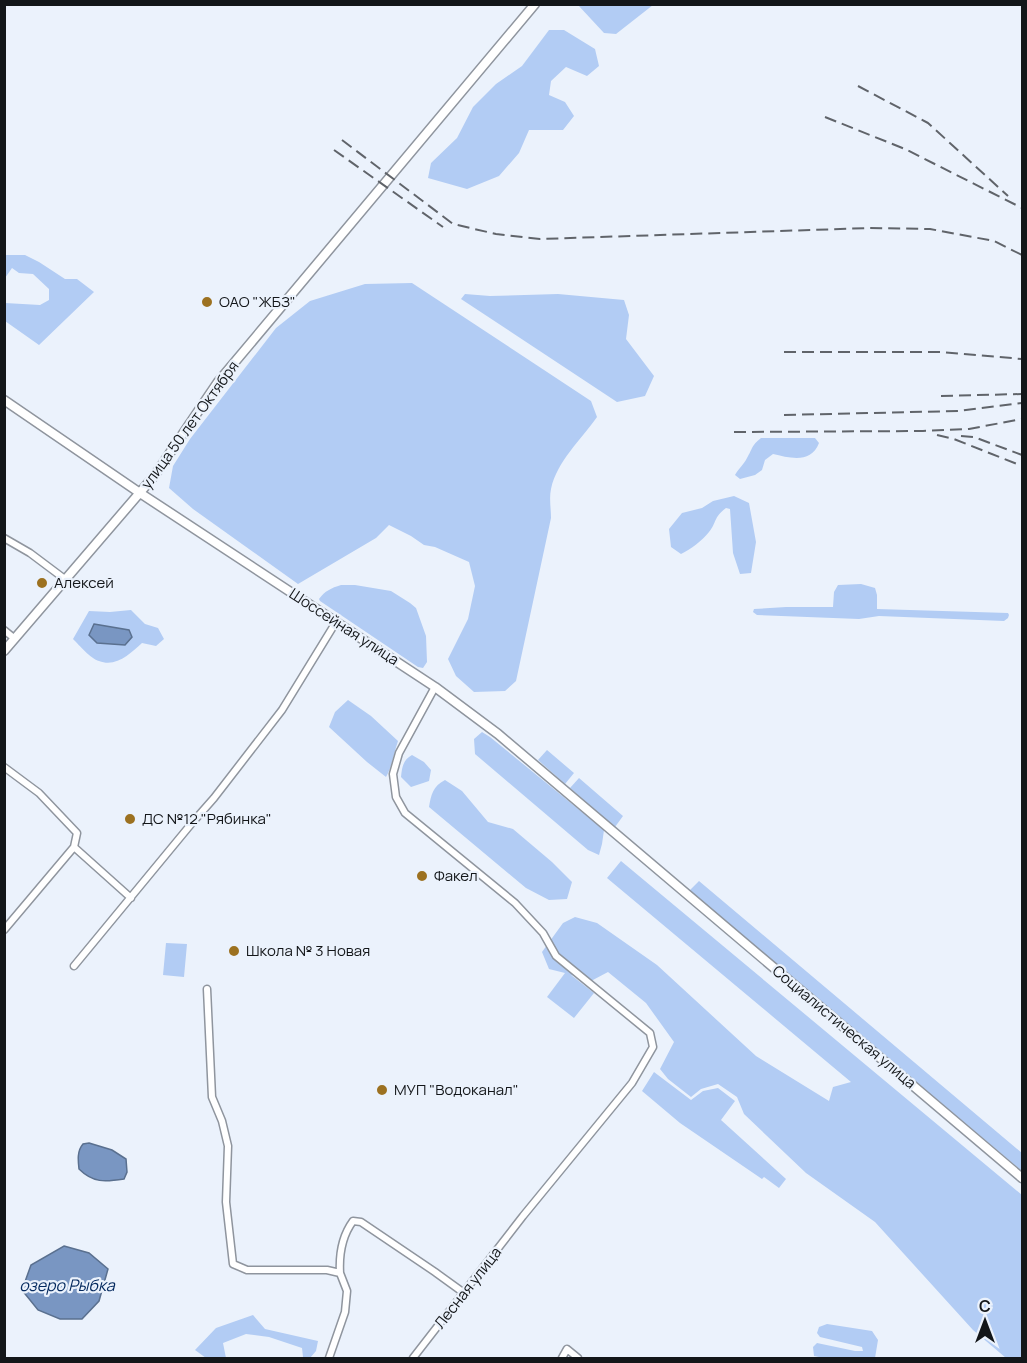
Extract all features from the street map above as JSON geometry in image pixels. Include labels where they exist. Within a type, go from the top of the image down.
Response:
[{"type":"street","name":"улица 50 лет Октября","points":[[4,651],[155,475],[218,382],[535,4]]},
{"type":"street","name":"Шоссейная улица","points":[[4,400],[140,493],[435,687],[498,734],[665,877]]},
{"type":"street","points":[[4,538],[30,553],[66,580]]},
{"type":"street","points":[[74,966],[214,798],[282,710],[336,622]]},
{"type":"street","points":[[4,630],[15,639]]},
{"type":"street","name":"Лесная улица","points":[[413,1359],[523,1216],[632,1083],[653,1047],[650,1033],[556,956],[543,933],[515,903],[405,813],[396,797],[393,774],[399,753],[435,687]]},
{"type":"street","points":[[4,767],[39,793],[77,833],[74,847],[4,930]]},
{"type":"street","points":[[74,847],[131,897]]},
{"type":"street","name":"Социалистическая улица","points":[[665,877],[1023,1178]]},
{"type":"street","points":[[207,989],[212,1097],[222,1121],[228,1146],[226,1202],[233,1264],[247,1270],[327,1270],[340,1273]]},
{"type":"street","points":[[329,1359],[345,1312],[347,1291],[340,1273],[339,1258],[347,1229],[352,1221],[361,1222],[464,1293]]},
{"type":"street","points":[[562,1359],[567,1349],[578,1359]]},
{"type":"shaded area","points":[[578,5],[653,5],[616,34],[604,33]]},
{"type":"shaded area","points":[[549,30],[564,30],[595,49],[599,66],[587,76],[566,67],[551,81],[549,95],[565,102],[574,116],[563,130],[529,130],[519,153],[499,176],[467,189],[428,178],[431,163],[457,138],[473,107],[496,84],[522,66]]},
{"type":"shaded area","points":[[5,255],[25,255],[65,279],[77,279],[94,292],[39,345],[5,321],[5,303],[40,305],[49,300],[49,289],[33,274],[19,273],[12,268],[5,278]]},
{"type":"shaded area","points":[[412,283],[591,401],[597,417],[564,460],[554,479],[550,492],[551,518],[516,681],[505,691],[474,692],[456,676],[448,659],[468,619],[475,586],[469,562],[435,547],[424,545],[389,525],[376,538],[298,584],[193,509],[169,488],[173,466],[190,439],[276,328],[310,301],[365,284]]},
{"type":"shaded area","points":[[465,294],[490,296],[558,294],[624,300],[629,315],[626,339],[654,376],[645,396],[617,402],[461,299]]},
{"type":"shaded area","points":[[761,438],[815,438],[819,443],[811,454],[805,457],[793,458],[773,454],[765,460],[762,470],[755,475],[740,479],[735,475]]},
{"type":"shaded area","points":[[734,496],[749,503],[756,542],[751,573],[740,574],[733,553],[730,509],[726,508],[722,511],[706,535],[689,550],[681,554],[671,547],[669,529],[682,513]]},
{"type":"shaded area","points":[[861,584],[875,588],[877,609],[1008,613],[1009,615],[1004,621],[879,616],[859,619],[757,615],[753,612],[754,609],[786,607],[833,607],[834,592],[838,585]]},
{"type":"shaded area","points":[[341,585],[391,591],[416,608],[426,636],[427,662],[423,668],[418,667],[320,601],[319,599],[326,592]]},
{"type":"shaded area","points":[[131,610],[145,624],[158,628],[164,639],[156,646],[142,643],[123,658],[105,663],[92,658],[73,639],[89,611]]},
{"type":"shaded area","points":[[348,700],[371,716],[398,741],[386,777],[329,727],[335,712]]},
{"type":"shaded area","points":[[482,732],[604,830],[599,855],[588,850],[475,754],[474,739]]},
{"type":"shaded area","points":[[547,750],[574,773],[565,784],[538,760]]},
{"type":"shaded area","points":[[412,755],[424,762],[431,770],[429,781],[411,787],[401,777],[404,764]]},
{"type":"shaded area","points":[[579,778],[623,816],[615,827],[570,788]]},
{"type":"shaded area","points":[[445,780],[462,791],[488,822],[513,829],[552,862],[572,882],[567,899],[549,900],[526,888],[429,807],[433,791]]},
{"type":"shaded area","points":[[621,861],[1022,1195],[1022,1358],[1006,1358],[973,1330],[875,1222],[806,1173],[744,1114],[737,1097],[718,1084],[701,1089],[691,1097],[668,1079],[660,1069],[674,1042],[646,1003],[608,972],[591,981],[571,975],[594,993],[574,1018],[547,997],[565,973],[549,969],[542,952],[563,923],[575,917],[597,923],[657,965],[756,1056],[829,1101],[833,1087],[851,1082],[607,878]]},
{"type":"shaded area","points":[[699,881],[1022,1153],[1022,1171],[689,891]]},
{"type":"shaded area","points":[[166,943],[187,944],[184,977],[163,975]]},
{"type":"shaded area","points":[[654,1072],[691,1100],[703,1091],[718,1088],[735,1101],[721,1120],[786,1179],[779,1188],[764,1177],[762,1179],[680,1123],[642,1091]]},
{"type":"shaded area","points":[[253,1315],[265,1329],[318,1341],[316,1351],[310,1358],[305,1358],[302,1348],[269,1337],[246,1334],[223,1343],[226,1358],[206,1358],[195,1350],[216,1328]]},
{"type":"shaded area","points":[[827,1324],[872,1331],[878,1340],[875,1358],[814,1356],[813,1347],[817,1343],[863,1351],[862,1347],[820,1337],[817,1333],[819,1327]]},
{"type":"water","points":[[94,624],[129,630],[132,637],[125,645],[97,643],[89,635]]},
{"type":"water","points":[[89,1143],[112,1150],[126,1159],[127,1172],[124,1179],[111,1181],[94,1179],[79,1169],[80,1150],[83,1144]]},
{"type":"water","name":"озеро Рыбка","points":[[64,1246],[89,1253],[108,1269],[99,1301],[82,1319],[60,1319],[38,1310],[22,1290],[31,1265]]},
{"type":"railway","points":[[858,86],[928,123],[1008,196]]},
{"type":"railway","points":[[825,117],[905,149],[1022,208]]},
{"type":"railway","points":[[342,140],[453,224],[496,234],[540,239],[870,228],[930,229],[994,241],[1022,255]]},
{"type":"railway","points":[[334,150],[443,227]]},
{"type":"railway","points":[[784,352],[941,352],[1022,359]]},
{"type":"railway","points":[[941,396],[1022,394]]},
{"type":"railway","points":[[784,415],[958,411],[1022,403]]},
{"type":"railway","points":[[734,432],[969,429],[1022,419]]},
{"type":"railway","points":[[937,435],[954,439],[1022,466]]},
{"type":"railway","points":[[961,436],[974,437],[1022,455]]},
{"type":"place","name":"ОАО \"ЖБЗ\"","points":[[207,302]]},
{"type":"place","name":"Алексей","points":[[42,583]]},
{"type":"place","name":"ДС №12 \"Рябинка\"","points":[[130,819]]},
{"type":"place","name":"Факел","points":[[422,876]]},
{"type":"place","name":"Школа № 3 Новая","points":[[234,951]]},
{"type":"place","name":"МУП \"Водоканал\"","points":[[382,1090]]}]
